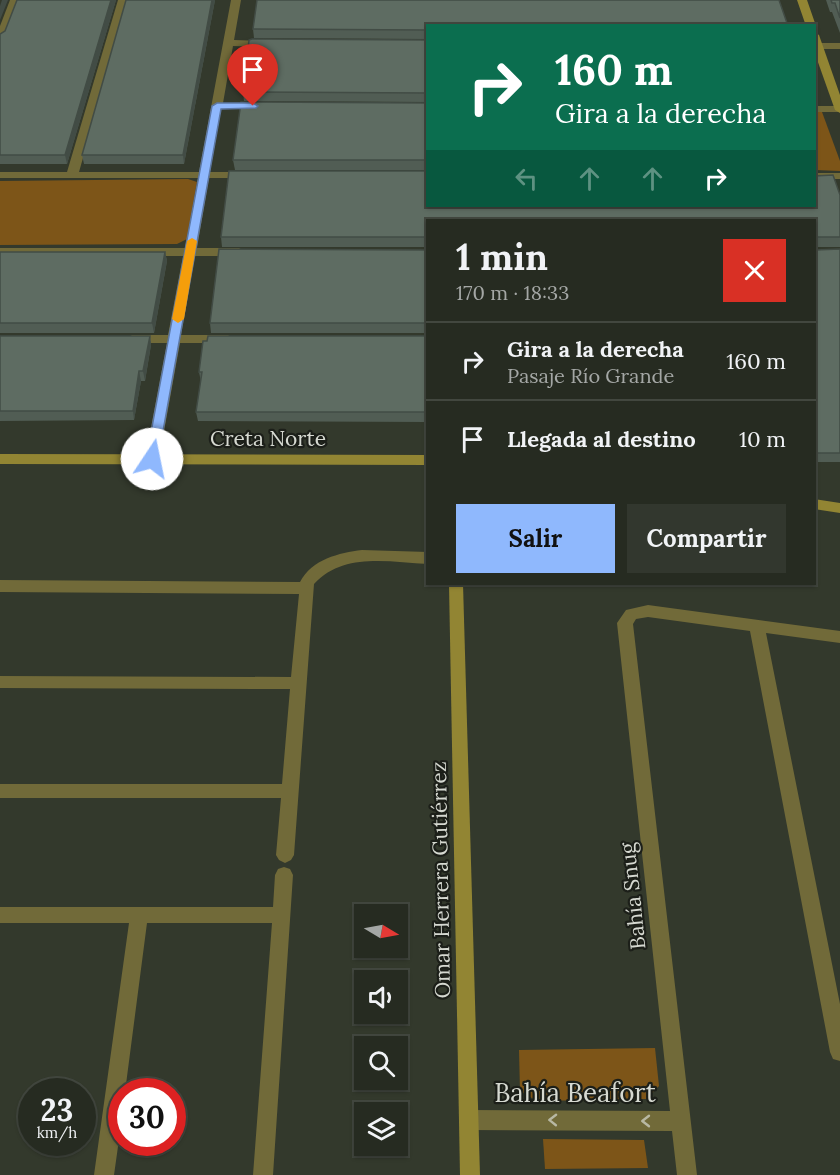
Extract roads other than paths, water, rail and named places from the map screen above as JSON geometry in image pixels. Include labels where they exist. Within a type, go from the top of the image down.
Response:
[{"type":"street","points":[[0,39],[15,0]]},
{"type":"street","points":[[72,175],[123,0]]},
{"type":"street","points":[[152,459],[236,0]]},
{"type":"street","points":[[802,0],[810,24]]},
{"type":"street","points":[[816,109],[840,109],[816,42],[840,46]]},
{"type":"street","points":[[229,43],[274,44]]},
{"type":"street","points":[[217,106],[276,106]]},
{"type":"street","points":[[0,175],[262,175]]},
{"type":"street","points":[[816,176],[840,176]]},
{"type":"street","points":[[0,252],[248,252]]},
{"type":"street","points":[[118,339],[237,339]]},
{"type":"street","name":"Creta Norte","points":[[0,459],[426,460]]},
{"type":"street","points":[[816,504],[840,508]]},
{"type":"street","points":[[285,855],[305,588],[317,570],[336,560],[359,557],[426,558]]},
{"type":"street","name":"Omar Herrera Gutiérrez","points":[[456,585],[470,1175]]},
{"type":"street","points":[[0,586],[305,588]]},
{"type":"street","name":"Bahía Snug","points":[[687,1175],[625,623],[631,614],[648,610],[757,626]]},
{"type":"street","points":[[840,637],[757,626],[840,1052]]},
{"type":"street","points":[[0,682],[298,683]]},
{"type":"street","points":[[0,790],[290,790]]},
{"type":"street","points":[[263,1175],[284,875]]},
{"type":"street","points":[[0,915],[281,915]]},
{"type":"street","points":[[104,1175],[139,915]]},
{"type":"street","name":"Bahía Beafort","points":[[469,1120],[681,1121]]}]
